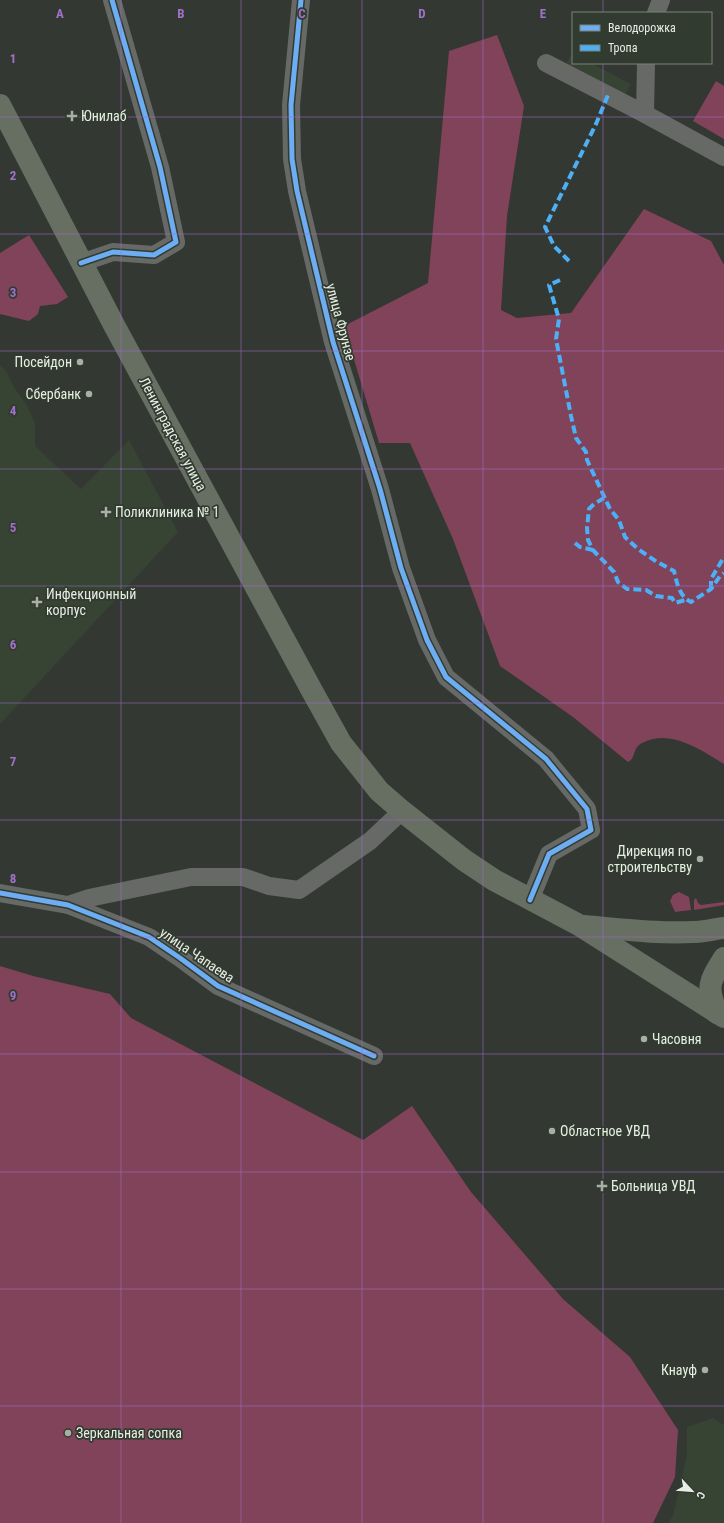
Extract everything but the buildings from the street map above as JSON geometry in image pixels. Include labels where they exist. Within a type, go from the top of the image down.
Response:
[{"type":"main road","name":"Ленинградская улица","points":[[0,105],[81,263],[311,689],[341,743],[379,791],[464,860],[494,880],[579,925],[721,1015]]},
{"type":"main road","points":[[579,925],[644,932],[695,932],[724,928]]},
{"type":"main road","points":[[652,971],[647,963],[646,947],[658,936],[671,932]]},
{"type":"main road","name":"Ленинградская улица","points":[[721,1015],[711,997],[710,986],[712,977],[724,958]]},
{"type":"street","points":[[81,263],[113,252],[154,254],[176,242],[160,166],[112,0]]},
{"type":"street","name":"улица Фрунзе","points":[[301,0],[291,105],[292,159],[297,191],[333,342],[380,489],[401,568],[427,640],[446,677],[546,759],[587,809],[591,830],[549,854],[530,900]]},
{"type":"street","points":[[656,12],[661,0]]},
{"type":"street","points":[[546,63],[645,114],[724,158]]},
{"type":"street","points":[[645,114],[646,64]]},
{"type":"street","points":[[68,905],[89,898],[191,877],[243,877],[269,886],[299,890],[370,840],[402,811]]},
{"type":"street","name":"улица Чапаева","points":[[0,893],[68,905],[149,938],[180,958],[218,986],[374,1056]]},
{"type":"shaded area","points":[[497,35],[524,106],[507,216],[501,310],[517,318],[571,313],[644,209],[711,241],[724,265],[724,764],[695,747],[674,739],[663,738],[653,739],[639,745],[628,762],[573,717],[500,666],[453,539],[410,443],[379,443],[344,326],[428,283],[449,51]]},
{"type":"shaded area","points":[[572,53],[572,64],[593,64],[631,84],[625,95],[566,64]]},
{"type":"shaded area","points":[[716,81],[724,86],[724,139],[693,121]]},
{"type":"shaded area","points":[[29,235],[68,297],[57,304],[40,306],[38,314],[29,321],[0,314],[0,253]]},
{"type":"shaded area","points":[[0,365],[6,371],[15,389],[26,404],[35,423],[35,446],[81,489],[129,440],[178,532],[0,724]]},
{"type":"shaded area","points":[[679,892],[689,897],[691,910],[675,912],[670,901],[673,895]]},
{"type":"shaded area","points":[[696,898],[698,903],[701,905],[724,902],[724,905],[694,910],[694,900]]},
{"type":"shaded area","points":[[0,966],[33,976],[110,994],[131,1018],[363,1140],[412,1106],[471,1192],[563,1299],[630,1357],[678,1430],[675,1477],[653,1523],[0,1523]]},
{"type":"shaded area","points":[[713,1418],[724,1425],[724,1523],[668,1523],[673,1516],[687,1454],[687,1427]]},
{"type":"marked path","points":[[569,261],[554,246],[545,227],[596,124],[608,95]]},
{"type":"marked path","points":[[560,280],[549,285],[559,319],[556,339],[576,438],[586,452],[587,460],[610,509],[619,520],[625,537],[638,549],[674,571],[681,593],[691,602],[711,589],[720,576],[724,573]]},
{"type":"marked path","points":[[604,498],[589,509],[587,528],[588,540],[593,550],[614,572],[618,582],[627,589],[646,590],[656,596],[672,598],[675,603],[685,600]]},
{"type":"marked path","points":[[575,543],[580,547],[593,550]]},
{"type":"marked path","points":[[711,589],[711,579],[724,557]]},
{"type":"cycle path","points":[[81,263],[113,252],[154,255],[176,242],[160,167],[112,0]]},
{"type":"cycle path","points":[[301,0],[291,105],[292,159],[297,191],[333,342],[380,489],[401,568],[427,640],[446,677],[546,759],[587,809],[591,830],[549,854],[530,900]]},
{"type":"cycle path","points":[[0,893],[68,905],[149,937],[218,986],[374,1056]]},
{"type":"place","name":"Юнилаб","points":[[72,116]]},
{"type":"place","name":"Посейдон","points":[[80,362]]},
{"type":"place","name":"Сбербанк","points":[[89,394]]},
{"type":"place","name":"Поликлиника № 1","points":[[106,512]]},
{"type":"place","name":"Инфекционный корпус","points":[[37,602]]},
{"type":"place","name":"Дирекция по строительству","points":[[700,859]]},
{"type":"place","name":"Часовня","points":[[644,1039]]},
{"type":"place","name":"Областное УВД","points":[[552,1131]]},
{"type":"place","name":"Больница УВД","points":[[602,1186]]},
{"type":"place","name":"Кнауф","points":[[705,1370]]},
{"type":"place","name":"Зеркальная сопка","points":[[68,1433]]}]
